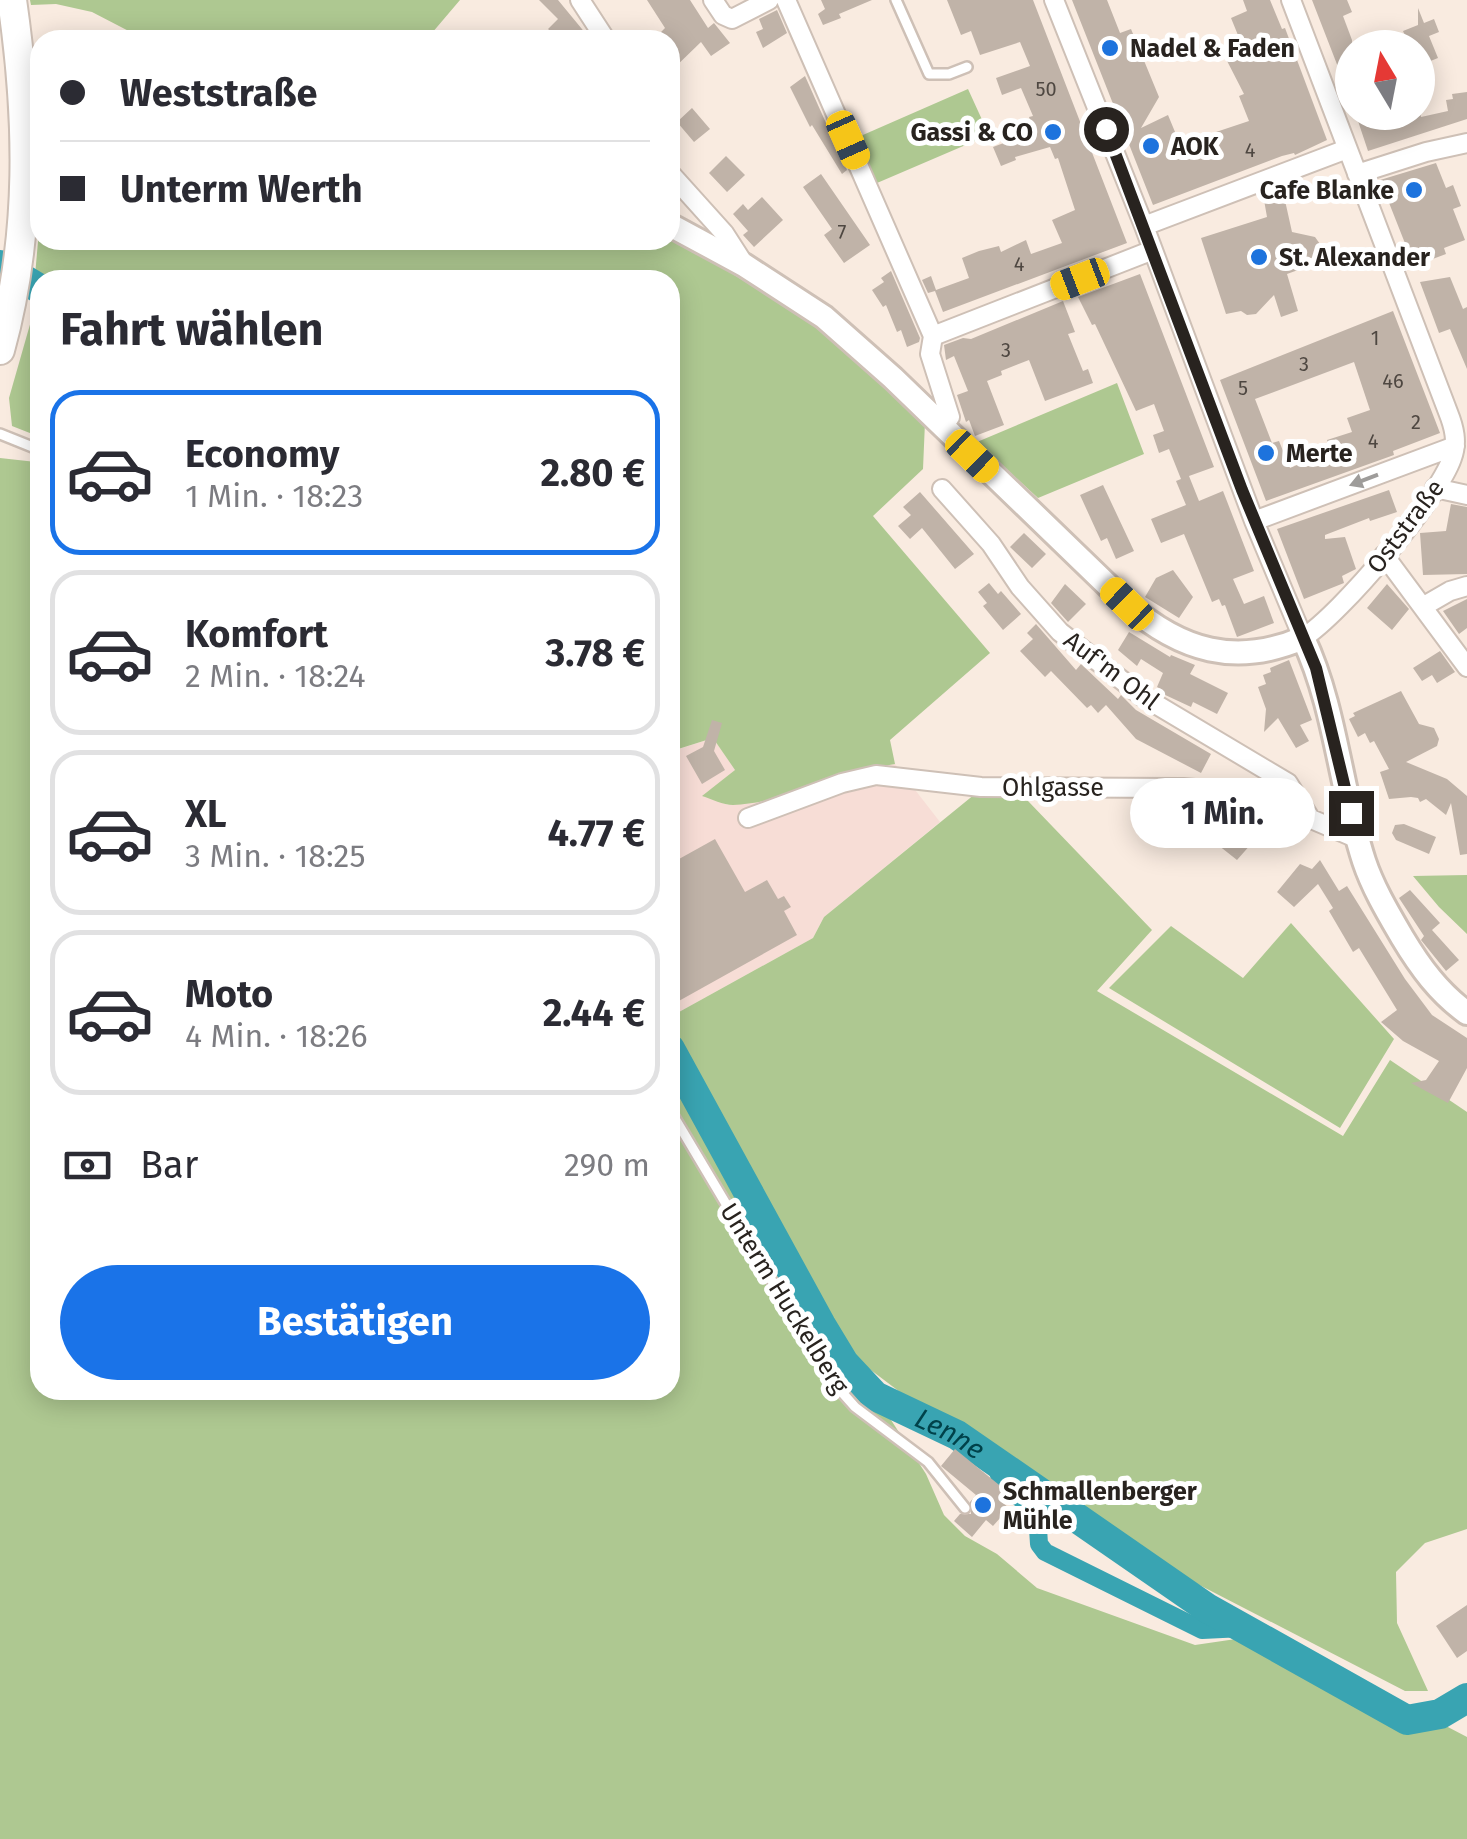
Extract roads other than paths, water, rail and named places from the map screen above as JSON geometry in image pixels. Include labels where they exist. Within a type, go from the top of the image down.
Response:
[{"type":"main road","points":[[0,350],[11,311],[24,224],[19,49],[12,0]]},
{"type":"street","points":[[580,0],[600,30]]},
{"type":"street","points":[[712,0],[723,15],[732,18],[769,0]]},
{"type":"street","points":[[786,0],[933,336],[930,354],[950,417],[942,426]]},
{"type":"street","points":[[1054,0],[1144,226],[1254,521],[1319,678],[1369,876],[1409,948],[1435,984],[1467,1014]]},
{"type":"street","points":[[1254,521],[1455,446],[1448,412],[1291,0]]},
{"type":"street","points":[[1357,174],[1467,143]]},
{"type":"street","points":[[1144,226],[1347,149]]},
{"type":"street","points":[[680,184],[724,233],[744,264]]},
{"type":"street","points":[[680,230],[744,264],[824,317],[1156,627],[1202,648],[1232,652],[1262,652],[1304,638]]},
{"type":"street","points":[[933,336],[1153,250]]},
{"type":"street","name":"Oststraße","points":[[1304,638],[1338,611],[1384,555],[1435,488],[1455,446]]},
{"type":"street","points":[[1435,488],[1467,495]]},
{"type":"street","name":"Auf'm Ohl","points":[[942,489],[1060,632],[1142,696],[1288,783],[1310,818]]},
{"type":"street","points":[[1384,555],[1467,668]]},
{"type":"street","points":[[1424,606],[1467,586]]},
{"type":"street","name":"Ohlgasse","points":[[748,818],[842,783],[876,775],[982,787],[1204,789],[1257,798],[1358,839]]},
{"type":"lane","points":[[896,0],[925,70],[934,76],[968,67]]},
{"type":"lane","points":[[0,434],[30,446]]},
{"type":"lane","name":"Unterm Huckelberg","points":[[680,1127],[830,1380],[855,1407],[928,1462],[965,1508]]},
{"type":"waterway","name":"Lenne","points":[[0,265],[30,283]]},
{"type":"waterway","name":"Lenne","points":[[680,1067],[821,1325],[844,1363],[875,1396],[957,1435],[1207,1608],[1407,1720],[1440,1714],[1467,1698]]},
{"type":"waterway","points":[[995,1463],[1002,1484],[1037,1512],[1039,1544],[1045,1552],[1202,1630],[1243,1628]]},
{"type":"place","name":"Nadel & Faden","points":[[1110,48]]},
{"type":"place","name":"Gassi & CO","points":[[1053,132]]},
{"type":"place","name":"AOK","points":[[1151,146]]},
{"type":"place","name":"Cafe Blanke","points":[[1414,190]]},
{"type":"place","name":"St. Alexander","points":[[1259,257]]},
{"type":"place","name":"Merte","points":[[1266,453]]},
{"type":"place","name":"Schmallenberger Mühle","points":[[983,1505]]}]
